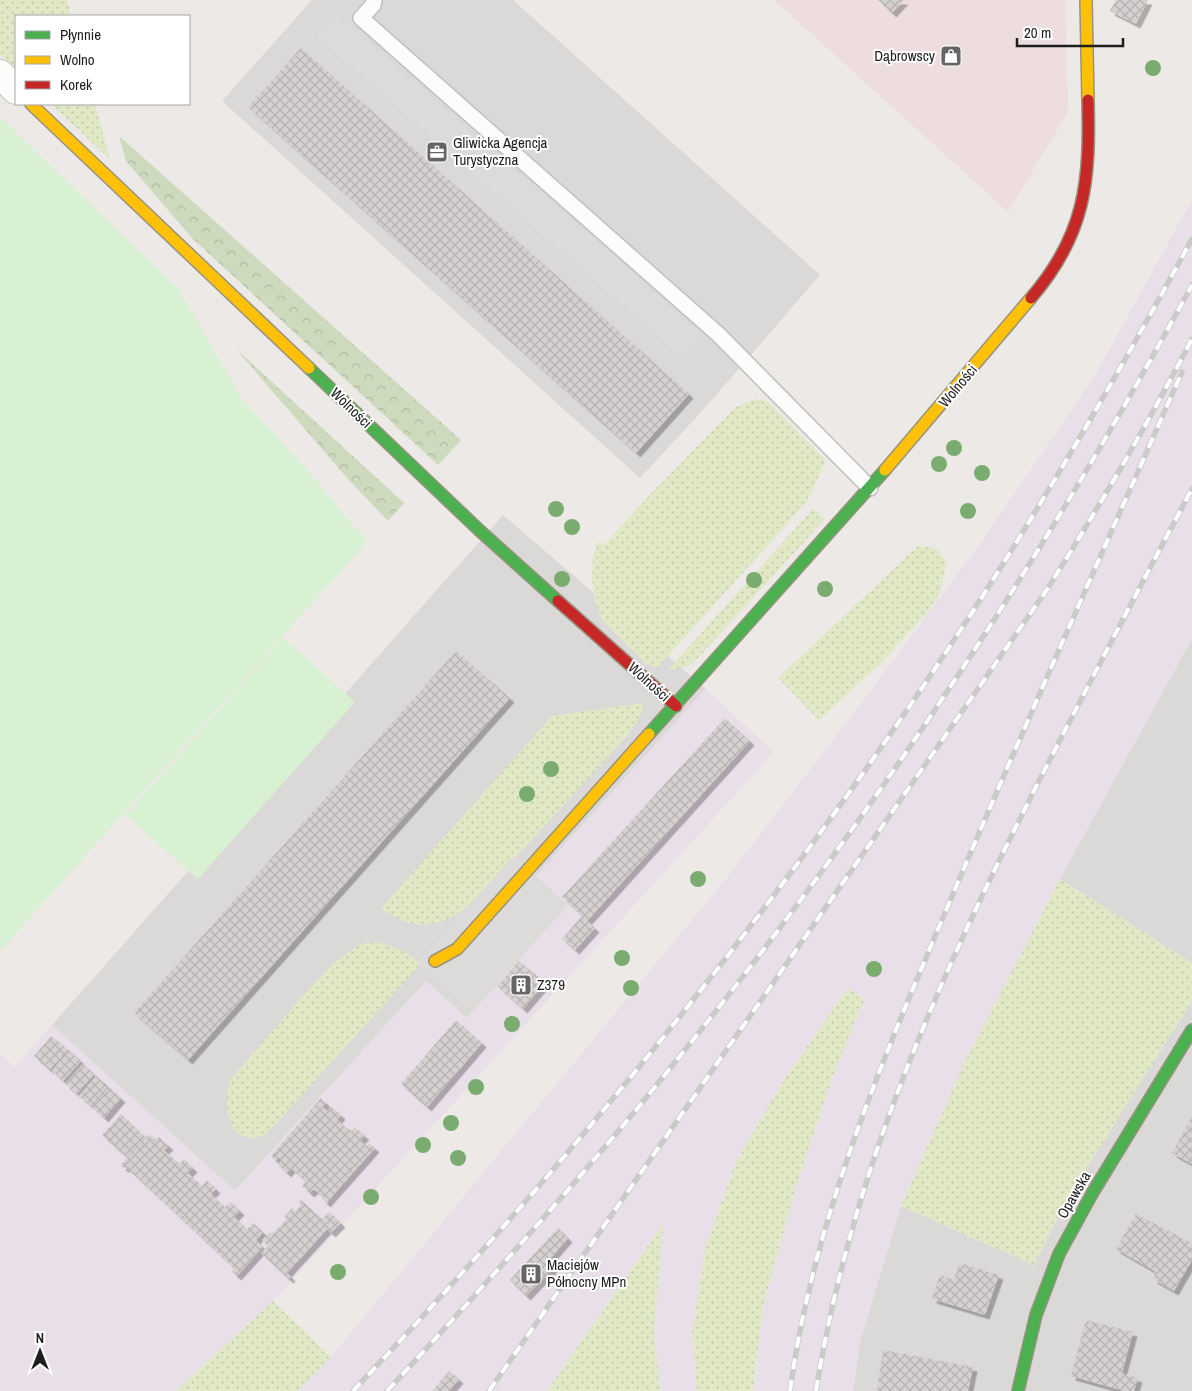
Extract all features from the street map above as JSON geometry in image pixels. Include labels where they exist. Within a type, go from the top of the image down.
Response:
[{"type":"street","name":"Wolności","points":[[435,962],[457,948],[676,706],[870,488],[1044,284],[1064,253],[1071,236],[1083,197],[1087,175],[1089,148],[1086,0]]},
{"type":"street","points":[[0,74],[15,89]]},
{"type":"street","name":"Wolności","points":[[32,105],[472,523],[676,706]]},
{"type":"street","name":"Opawska","points":[[1018,1391],[1030,1334],[1038,1307],[1067,1238],[1104,1172],[1192,1030]]},
{"type":"lane","points":[[374,0],[373,6],[361,18],[719,335],[870,488]]},
{"type":"shaded area","points":[[312,0],[513,0],[820,275],[704,409],[640,478],[222,101]]},
{"type":"shaded area","name":"Dąbrowscy","points":[[774,0],[1065,0],[1068,112],[1008,212]]},
{"type":"shaded area","points":[[336,14],[703,335],[683,358],[317,37]]},
{"type":"shaded area","points":[[1192,200],[1192,639],[1060,879],[967,1059],[901,1206],[860,1341],[853,1391],[753,1391],[763,1306],[794,1193],[832,1078],[864,1000],[848,988],[782,1083],[736,1162],[706,1246],[692,1333],[697,1391],[660,1391],[654,1331],[662,1225],[547,1391],[298,1391],[331,1357],[725,880],[863,701],[985,537],[1095,375]]},
{"type":"shaded area","points":[[503,515],[706,689],[536,876],[568,905],[467,1018],[426,981],[235,1191],[52,1025]]},
{"type":"shaded area","points":[[1192,630],[1192,963],[1060,879]]},
{"type":"shaded area","points":[[706,689],[774,752],[273,1301],[176,1391],[0,1391],[0,1053],[15,1067],[52,1025],[235,1191],[426,981],[467,1018],[568,905],[536,876]]},
{"type":"shaded area","points":[[513,857],[567,906],[471,1011],[417,963]]},
{"type":"shaded area","points":[[1192,1001],[1192,1391],[853,1391],[860,1341],[901,1206],[1034,1265],[1066,1201]]},
{"type":"green space","points":[[0,0],[67,0],[71,15],[15,15],[15,70],[0,55]]},
{"type":"green space","points":[[52,105],[95,105],[110,159]]},
{"type":"green space","points":[[0,117],[180,291],[242,399],[309,472],[367,542],[0,951]]},
{"type":"green space","points":[[119,136],[461,440],[438,465],[192,238],[126,161]]},
{"type":"green space","points":[[235,348],[404,503],[388,521],[348,479]]},
{"type":"green space","points":[[756,399],[768,402],[826,461],[806,503],[657,668],[645,663],[602,620],[595,601],[592,579],[593,556],[598,541],[603,546],[736,407]]},
{"type":"green space","points":[[813,509],[825,519],[696,660],[686,667],[668,670]]},
{"type":"green space","points":[[918,546],[936,548],[947,562],[939,595],[925,615],[882,662],[819,720],[778,678]]},
{"type":"green space","points":[[283,638],[355,702],[198,879],[126,815]]},
{"type":"green space","points":[[643,703],[641,715],[628,735],[487,889],[463,910],[438,922],[425,925],[396,918],[381,908],[552,716]]},
{"type":"green space","points":[[1060,879],[1192,963],[1192,1001],[1066,1201],[1034,1265],[901,1206],[967,1058]]},
{"type":"green space","points":[[370,942],[397,948],[421,964],[268,1133],[255,1138],[243,1136],[236,1131],[229,1116],[227,1097],[230,1080],[334,963],[358,945]]},
{"type":"green space","points":[[848,988],[864,1000],[832,1078],[794,1193],[763,1306],[753,1391],[697,1391],[692,1333],[706,1246],[736,1162],[782,1083]]},
{"type":"green space","points":[[663,1224],[654,1331],[660,1391],[547,1391]]},
{"type":"green space","points":[[273,1301],[331,1357],[298,1391],[176,1391]]},
{"type":"building","points":[[878,0],[904,0],[892,13]]},
{"type":"building","points":[[1116,0],[1148,0],[1136,24],[1110,11]]},
{"type":"building","points":[[301,48],[689,394],[636,453],[248,107]]},
{"type":"building","points":[[456,651],[510,698],[188,1060],[134,1013]]},
{"type":"building","points":[[725,718],[750,741],[587,921],[595,928],[575,950],[562,939],[582,916],[562,897]]},
{"type":"building","name":"Z379","points":[[519,961],[545,983],[523,1009],[497,986]]},
{"type":"building","points":[[456,1020],[482,1043],[427,1107],[401,1084]]},
{"type":"building","points":[[51,1036],[68,1049],[50,1070],[34,1056]]},
{"type":"building","points":[[69,1050],[81,1061],[63,1081],[52,1071]]},
{"type":"building","points":[[83,1064],[94,1074],[77,1094],[65,1084]]},
{"type":"building","points":[[96,1076],[108,1086],[91,1106],[79,1096]]},
{"type":"building","points":[[109,1087],[121,1098],[104,1118],[92,1107]]},
{"type":"building","points":[[321,1098],[326,1103],[323,1107],[327,1111],[332,1107],[341,1115],[337,1120],[351,1131],[355,1127],[365,1136],[360,1140],[367,1146],[369,1143],[375,1148],[326,1203],[322,1199],[324,1197],[314,1189],[310,1193],[302,1186],[306,1181],[291,1168],[287,1173],[278,1165],[282,1160],[278,1157],[275,1160],[271,1156]]},
{"type":"building","points":[[121,1114],[145,1137],[127,1157],[102,1135]]},
{"type":"building","points":[[1192,1117],[1192,1164],[1172,1153]]},
{"type":"building","points":[[149,1134],[153,1137],[151,1138],[154,1141],[159,1137],[169,1146],[164,1150],[179,1164],[184,1159],[193,1168],[188,1173],[202,1186],[207,1180],[216,1189],[211,1194],[225,1207],[231,1202],[240,1211],[234,1217],[247,1229],[253,1223],[263,1232],[256,1240],[263,1247],[237,1276],[232,1272],[234,1268],[126,1167],[124,1168],[121,1165]]},
{"type":"building","points":[[301,1200],[322,1219],[329,1212],[341,1223],[331,1233],[327,1229],[287,1273],[291,1277],[289,1279],[261,1253],[268,1246],[262,1240],[270,1232],[272,1234],[287,1219],[284,1217],[292,1208],[295,1211],[301,1205],[299,1203]]},
{"type":"building","points":[[1136,1214],[1192,1243],[1192,1260],[1174,1291],[1153,1279],[1156,1272],[1116,1249]]},
{"type":"building","name":"Maciejów Północny MPn","points":[[558,1228],[568,1238],[547,1262],[553,1268],[526,1296],[510,1280]]},
{"type":"building","points":[[959,1263],[999,1275],[985,1315],[932,1299],[940,1275],[954,1280]]},
{"type":"building","points":[[1086,1320],[1133,1332],[1122,1373],[1138,1378],[1134,1391],[1124,1391],[1071,1376]]},
{"type":"building","points":[[883,1350],[973,1367],[968,1391],[877,1391]]},
{"type":"building","points":[[449,1371],[459,1379],[449,1391],[432,1391]]},
{"type":"railway","points":[[353,1391],[436,1302],[597,1118],[750,927],[823,829],[894,729],[992,581],[1081,436],[1192,239]]},
{"type":"railway","points":[[387,1391],[506,1261],[621,1128],[701,1029],[855,826],[928,721],[998,614],[1130,396],[1192,285]]},
{"type":"railway","points":[[489,1391],[1046,591],[1122,466],[1192,339]]},
{"type":"railway","points":[[790,1391],[801,1327],[815,1265],[833,1202],[876,1080],[978,835],[1182,372]]},
{"type":"railway","points":[[816,1391],[833,1305],[855,1221],[881,1138],[911,1057],[945,977],[1019,820],[1192,489]]},
{"type":"traffic: fast","points":[[309,368],[479,530],[558,601]]},
{"type":"traffic: fast","points":[[649,734],[885,470]]},
{"type":"traffic: fast","points":[[1018,1391],[1036,1315],[1059,1254],[1093,1192],[1192,1030]]},
{"type":"traffic: slow","points":[[1086,0],[1088,100]]},
{"type":"traffic: slow","points":[[32,105],[309,368]]},
{"type":"traffic: slow","points":[[885,470],[1031,298]]},
{"type":"traffic: slow","points":[[435,961],[457,949],[649,734]]},
{"type":"traffic: jam","points":[[1031,298],[1063,251],[1074,229],[1081,205],[1088,156],[1088,100]]},
{"type":"traffic: jam","points":[[558,601],[676,706]]},
{"type":"place","name":"Dąbrowscy","points":[[951,56]]},
{"type":"place","name":"Gliwicka Agencja Turystyczna","points":[[437,152]]},
{"type":"place","name":"Z379","points":[[521,985]]},
{"type":"place","name":"Maciejów Północny MPn","points":[[531,1274]]}]
